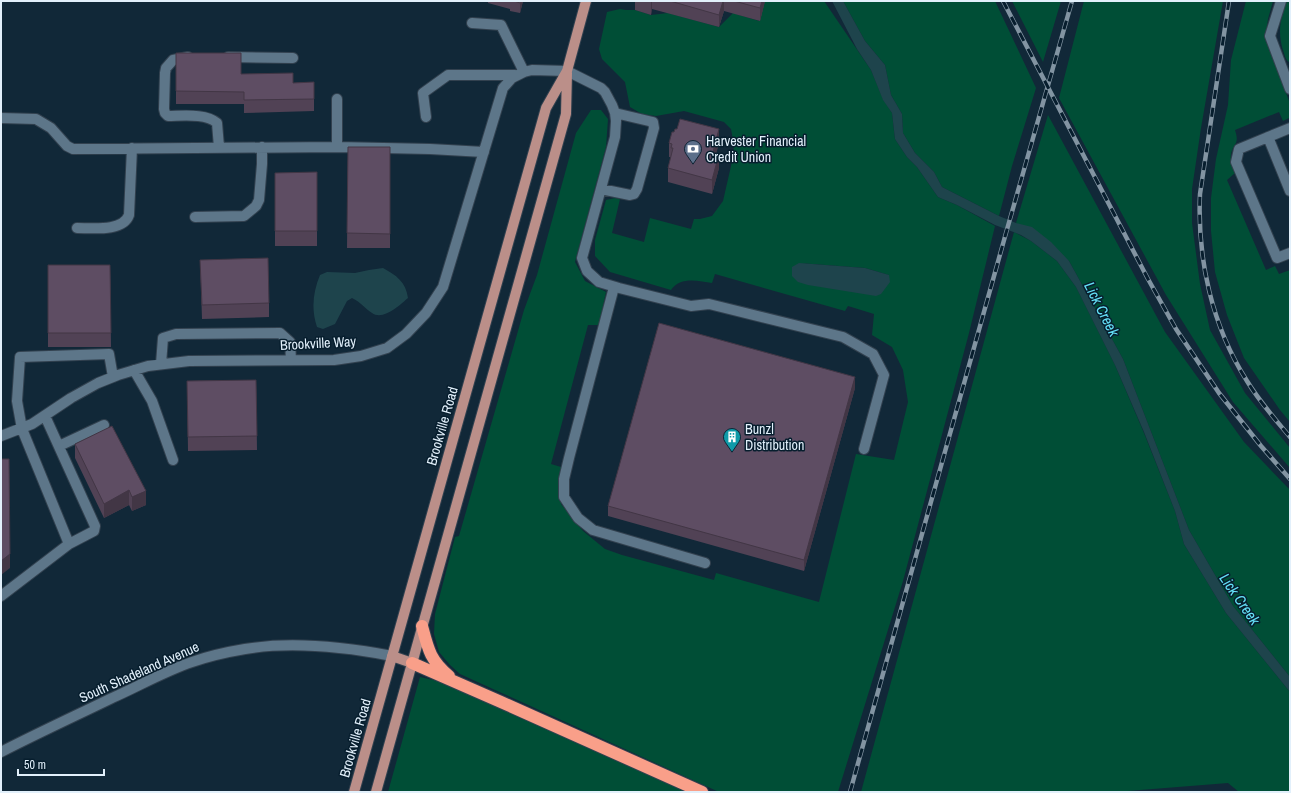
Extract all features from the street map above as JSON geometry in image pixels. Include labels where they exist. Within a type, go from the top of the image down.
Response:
[{"type":"highway","points":[[422,626],[429,650],[436,663],[456,682]]},
{"type":"highway","points":[[412,664],[456,682],[702,792]]},
{"type":"main road","name":"Brookville Road","points":[[376,792],[566,114],[567,71],[586,1]]},
{"type":"main road","name":"Brookville Road","points":[[354,792],[546,108],[567,71]]},
{"type":"main road","points":[[392,656],[412,664]]},
{"type":"street","points":[[1281,1],[1270,36],[1289,83]]},
{"type":"street","points":[[472,23],[501,25],[519,73]]},
{"type":"street","points":[[197,56],[173,60],[166,68],[164,109],[168,116],[208,117],[214,120],[217,123],[219,147]]},
{"type":"street","points":[[221,57],[292,58]]},
{"type":"street","points":[[426,117],[423,94],[448,75],[519,73],[532,70],[567,71],[601,88],[608,96],[615,113],[615,137],[582,258],[587,271],[599,282],[691,306],[709,304],[843,337],[873,354],[884,375],[864,449]]},
{"type":"street","name":"Brookville Way","points":[[1,436],[22,428],[45,416],[71,398],[89,388],[113,377],[134,370],[162,364],[190,361],[334,360],[361,356],[387,348],[406,334],[421,318],[443,287],[501,92],[508,81],[519,73]]},
{"type":"street","points":[[337,99],[337,147]]},
{"type":"street","points":[[601,189],[630,195],[634,194],[638,189],[654,128],[653,122],[615,113]]},
{"type":"street","points":[[1,118],[36,119],[51,128],[67,146],[73,149],[337,147],[484,152]]},
{"type":"street","points":[[1290,128],[1239,149],[1236,162],[1277,258],[1290,253]]},
{"type":"street","points":[[1268,137],[1290,191]]},
{"type":"street","points":[[195,217],[244,216],[256,206],[259,200],[262,147]]},
{"type":"street","points":[[77,228],[103,228],[119,226],[127,220],[130,215],[132,148]]},
{"type":"street","points":[[614,286],[564,479],[564,497],[578,518],[593,530],[705,563]]},
{"type":"street","points":[[162,364],[163,338],[176,334],[280,333],[290,342],[291,360]]},
{"type":"street","points":[[69,544],[22,428],[16,401],[20,357],[109,354],[113,377]]},
{"type":"street","points":[[134,370],[152,401],[173,460]]},
{"type":"street","points":[[1,596],[69,544],[94,531],[95,526],[45,416]]},
{"type":"street","points":[[59,446],[104,425]]},
{"type":"street","name":"South Shadeland Avenue","points":[[1,752],[159,675],[210,656],[260,647],[288,646],[355,650],[392,656]]},
{"type":"green space","points":[[765,1],[824,1],[871,70],[883,99],[892,113],[895,139],[907,157],[917,167],[938,197],[957,205],[995,226],[969,333],[903,581],[838,792],[719,792],[460,674],[439,652],[434,634],[435,614],[455,537],[459,536],[524,310],[537,275],[576,133],[591,110],[601,110],[608,119],[606,147],[575,262],[585,281],[606,292],[599,325],[588,325],[551,464],[561,467],[561,504],[583,531],[605,549],[714,580],[716,573],[819,602],[856,454],[894,460],[908,402],[903,370],[892,347],[872,335],[874,314],[848,306],[845,311],[715,274],[712,283],[690,280],[684,281],[679,283],[671,290],[610,272],[595,256],[595,240],[606,200],[615,198],[620,199],[612,233],[644,242],[650,218],[691,229],[694,219],[712,216],[723,201],[734,153],[731,129],[724,122],[684,111],[656,116],[642,114],[630,107],[625,82],[602,59],[599,49],[607,12],[620,9],[635,10],[651,15],[668,13],[719,27],[733,13],[759,21]],"holes":[[[799,263],[865,268],[889,275]]]},
{"type":"green space","points":[[843,1],[995,1],[1036,88],[1012,166],[999,216],[942,187],[934,172],[915,153],[903,133],[902,114],[891,95],[885,65],[865,41]]},
{"type":"green space","points":[[1012,1],[1061,1],[1043,62]]},
{"type":"green space","points":[[1084,1],[1223,1],[1192,189],[1192,223],[1200,284],[1210,330],[1245,393],[1290,448],[1290,468],[1233,402],[1166,295],[1059,98]]},
{"type":"green space","points":[[1246,1],[1273,1],[1266,33],[1268,44],[1289,101],[1290,116],[1283,121],[1279,112],[1235,130],[1237,139],[1231,156],[1235,173],[1227,180],[1266,270],[1275,266],[1279,274],[1290,270],[1290,422],[1244,358],[1227,315],[1215,272],[1211,231],[1211,198],[1216,159],[1228,105],[1231,60]]},
{"type":"green space","points":[[1287,1],[1290,1],[1290,63],[1285,56],[1280,33],[1281,20]]},
{"type":"green space","points":[[1048,115],[1165,332],[1244,442],[1290,490],[1290,677],[1233,606],[1189,530],[1123,359],[1069,261],[1016,223]]},
{"type":"green space","points":[[1014,232],[1031,241],[1057,261],[1076,287],[1115,365],[1144,433],[1175,511],[1184,544],[1226,613],[1290,692],[1290,792],[1239,792],[1228,783],[1115,792],[861,792]]},
{"type":"green space","points":[[420,677],[438,681],[695,792],[388,792]]},
{"type":"shaded area","name":"Lick Creek","points":[[832,1],[843,1],[865,41],[885,65],[891,95],[902,114],[903,133],[915,153],[934,172],[942,187],[999,216],[1016,223],[1032,227],[1051,242],[1069,261],[1123,359],[1189,530],[1233,606],[1290,677],[1290,692],[1226,613],[1184,544],[1175,511],[1144,432],[1115,365],[1076,287],[1057,261],[1031,241],[938,197],[895,139],[892,113],[883,100],[871,70],[857,49]]},
{"type":"shaded area","points":[[799,263],[865,268],[889,275],[890,282],[881,294],[876,296],[808,285],[798,282],[792,276],[792,267]]},
{"type":"shaded area","points":[[383,268],[392,273],[403,283],[408,298],[386,314],[376,315],[352,298],[347,301],[335,324],[323,329],[317,327],[313,307],[320,275],[327,272],[355,273]]},
{"type":"building","points":[[670,1],[723,1],[719,15]]},
{"type":"building","points":[[734,1],[762,1],[760,8]]},
{"type":"building","points":[[176,53],[241,53],[241,74],[293,73],[293,83],[314,82],[314,99],[244,100],[244,92],[176,91]]},
{"type":"building","name":"Harvester Financial Credit Union","points":[[680,119],[719,129],[713,152],[719,154],[712,180],[668,168],[673,148],[671,148],[672,144],[669,143],[672,132],[677,129]]},
{"type":"building","points":[[348,147],[390,147],[390,234],[347,233]]},
{"type":"building","points":[[317,172],[317,231],[275,231],[275,173]]},
{"type":"building","points":[[268,258],[269,303],[202,305],[200,260]]},
{"type":"building","points":[[48,265],[110,265],[111,333],[48,333]]},
{"type":"building","name":"Bunzl Distribution","points":[[659,323],[855,377],[804,560],[608,506]]},
{"type":"building","points":[[256,380],[257,436],[188,437],[187,381]]},
{"type":"building","points":[[112,426],[146,491],[132,497],[129,490],[104,504],[75,444]]},
{"type":"building","points":[[1,459],[9,459],[10,554],[1,561]]},
{"type":"railway","points":[[1003,1],[1148,279],[1176,329],[1219,393],[1261,446],[1290,479]]},
{"type":"railway","points":[[850,792],[1072,1]]},
{"type":"railway","points":[[1229,1],[1200,194],[1201,243],[1204,267],[1216,315],[1224,338],[1235,360],[1257,396],[1290,437]]},
{"type":"place","name":"Harvester Financial Credit Union","points":[[693,164]]},
{"type":"place","name":"Bunzl Distribution","points":[[732,452]]}]
